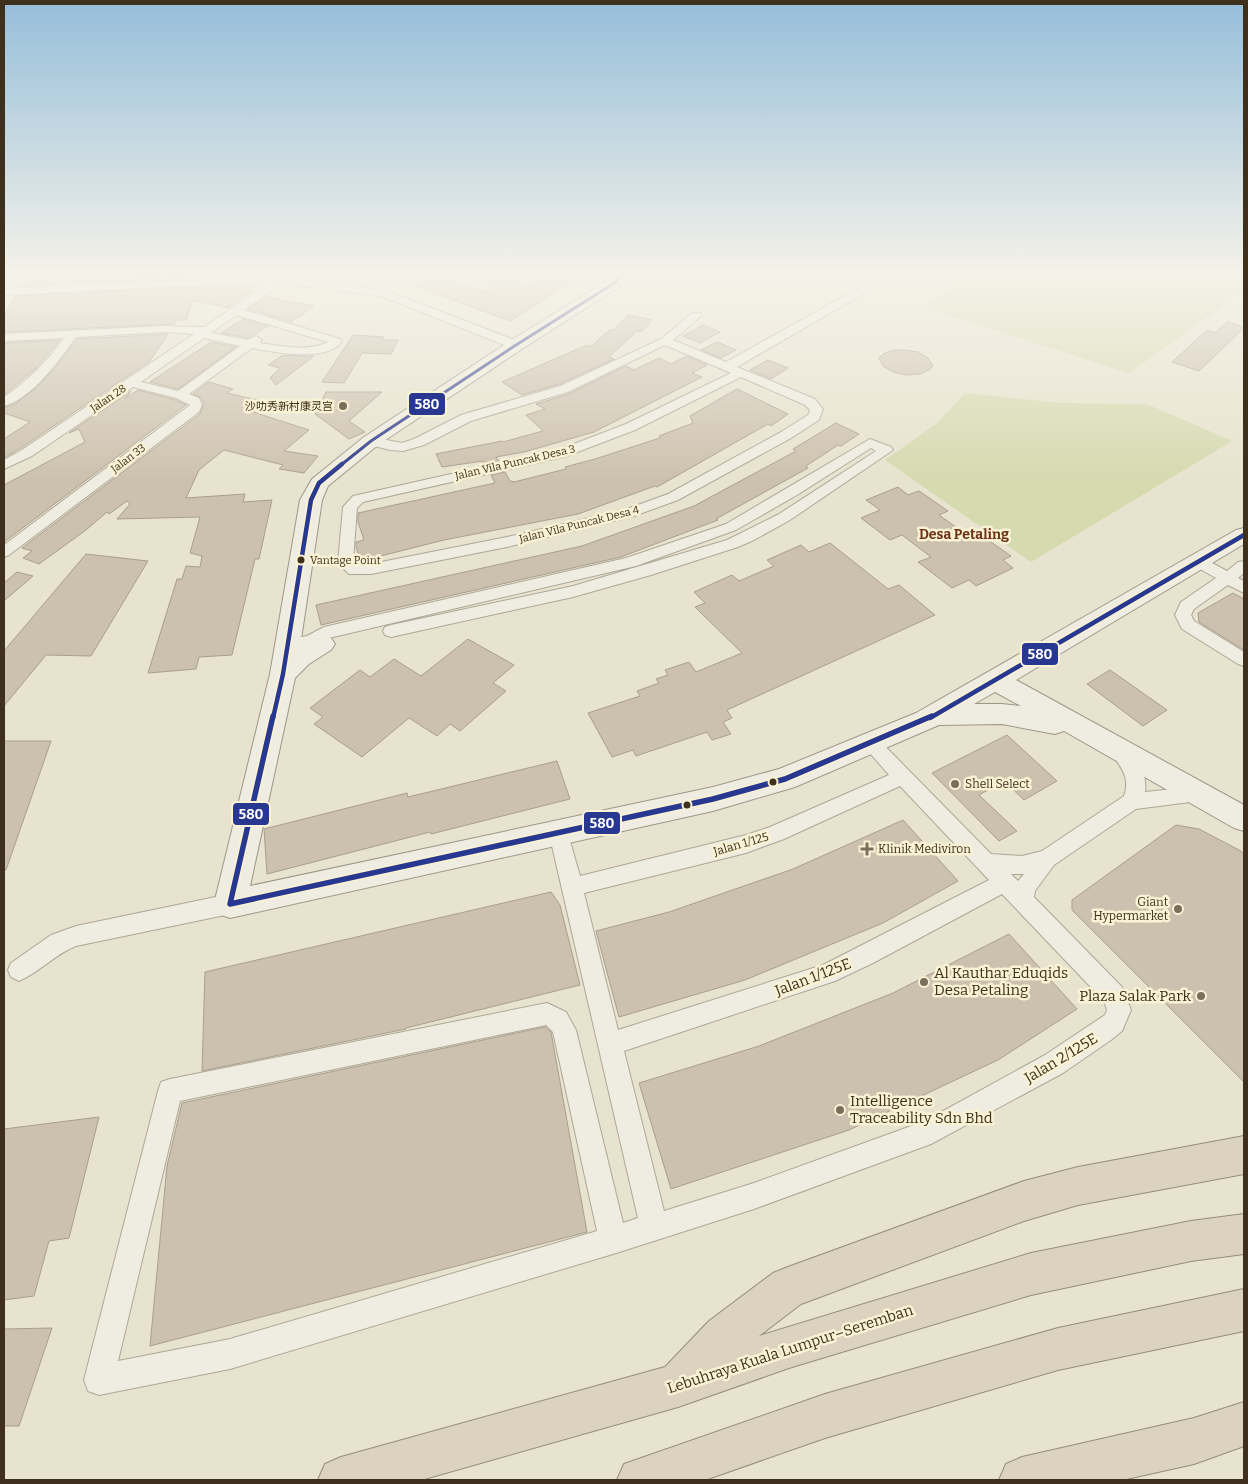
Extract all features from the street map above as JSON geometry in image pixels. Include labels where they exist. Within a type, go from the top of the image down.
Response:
[{"type":"highway","points":[[678,1385],[724,1336],[788,1288],[1024,1201],[1078,1186],[1244,1155]]},
{"type":"highway","name":"Lebuhraya Kuala Lumpur–Seremban","points":[[340,1480],[678,1385],[792,1346],[1031,1274],[1182,1243],[1244,1234]]},
{"type":"highway","points":[[640,1480],[825,1416],[1058,1349],[1244,1310]]},
{"type":"highway","points":[[1022,1480],[1194,1441],[1244,1424]]},
{"type":"street","points":[[4,402],[49,366],[66,342]]},
{"type":"street","name":"Jalan 28","points":[[4,465],[27,453],[190,342]]},
{"type":"street","points":[[240,342],[313,352],[324,350],[335,342]]},
{"type":"street","points":[[131,383],[180,395],[254,342]]},
{"type":"street","points":[[511,342],[516,344]]},
{"type":"street","points":[[230,904],[282,674],[311,500],[319,483],[371,441],[519,342]]},
{"type":"street","points":[[371,441],[390,446],[404,446],[419,442],[466,418],[564,389],[662,342]]},
{"type":"street","points":[[668,342],[740,373]]},
{"type":"street","points":[[727,368],[772,342]]},
{"type":"street","name":"Jalan Vila Puncak Desa 4","points":[[355,570],[371,570],[629,514],[673,497],[786,435],[814,417],[817,409],[810,402],[740,373]]},
{"type":"street","name":"Jalan Vila Puncak Desa 3","points":[[355,570],[346,563],[345,557],[350,507],[353,503],[366,496],[562,453],[592,443],[662,413],[740,373]]},
{"type":"street","name":"Jalan 33","points":[[4,552],[194,409],[194,401],[180,395]]},
{"type":"street","points":[[282,674],[319,639],[630,562],[731,527],[870,443],[886,450],[810,500],[748,537],[639,574],[594,587],[513,606],[319,639],[287,645]]},
{"type":"street","points":[[20,970],[59,942],[76,936],[713,800],[785,778],[870,744],[935,715],[1244,535]]},
{"type":"street","points":[[1199,561],[1244,588]]},
{"type":"street","points":[[1244,566],[1186,606],[1183,615],[1188,625],[1244,660]]},
{"type":"street","points":[[292,614],[297,621],[306,626],[319,639]]},
{"type":"street","points":[[1004,675],[1086,731],[1244,819]]},
{"type":"street","points":[[1004,675],[1244,798]]},
{"type":"street","points":[[935,715],[1002,714],[1025,716],[1086,731]]},
{"type":"street","name":"Jalan 2/125E","points":[[654,1227],[754,1196],[930,1131],[1054,1064],[1114,1022],[1119,1010],[1114,995],[870,744]]},
{"type":"street","points":[[1117,748],[1133,767],[1138,778],[1132,801]]},
{"type":"street","name":"Jalan 1/125","points":[[572,887],[746,844],[777,833],[902,777]]},
{"type":"street","points":[[1022,901],[1025,888],[1047,859],[1132,801],[1183,796]]},
{"type":"street","points":[[559,833],[654,1227],[613,1240],[230,1354],[99,1380],[170,1091],[547,1014],[555,1016],[561,1022],[564,1030],[613,1240]]},
{"type":"street","points":[[986,862],[1002,865],[1022,865],[1047,859]]},
{"type":"street","name":"Jalan 1/125E","points":[[610,1044],[827,974],[865,956],[1004,882]]},
{"type":"green space","points":[[1033,342],[1172,342],[1129,373]]},
{"type":"green space","points":[[965,393],[1060,403],[1147,404],[1232,441],[1031,562],[885,460],[937,423]]},
{"type":"building","points":[[58,342],[35,369],[4,395],[4,343]]},
{"type":"building","points":[[75,342],[162,342],[150,361],[4,458],[4,439],[30,422],[4,413],[4,408],[15,404],[36,388],[55,368]]},
{"type":"building","points":[[211,342],[236,347],[178,389],[150,382]]},
{"type":"building","points":[[348,342],[397,342],[391,354],[362,353],[344,383],[322,382]]},
{"type":"building","points":[[596,342],[625,342],[609,357],[614,359],[559,384],[522,395],[502,382],[587,345],[590,347]]},
{"type":"building","points":[[718,342],[736,350],[721,358],[701,350]]},
{"type":"building","points":[[1194,342],[1229,342],[1199,371],[1172,362]]},
{"type":"building","points":[[893,350],[918,352],[928,358],[933,366],[920,374],[906,375],[893,372],[883,366],[879,358]]},
{"type":"building","points":[[283,355],[314,356],[276,385],[270,378],[280,368],[268,365]]},
{"type":"building","points":[[687,356],[707,365],[692,373],[702,377],[594,432],[524,452],[496,457],[499,461],[485,464],[483,461],[442,467],[436,454],[503,442],[543,431],[526,415],[545,409],[536,404],[569,394],[626,366],[634,370],[659,358],[671,364]]},
{"type":"building","points":[[768,360],[788,368],[771,379],[750,370]]},
{"type":"building","points":[[209,382],[233,389],[227,393],[266,402],[253,412],[309,430],[284,451],[318,456],[304,473],[279,469],[283,465],[224,450],[199,470],[186,498],[245,494],[243,502],[272,500],[259,559],[255,559],[232,655],[199,657],[196,669],[148,673],[177,579],[182,579],[186,566],[200,567],[202,556],[190,553],[200,517],[117,519],[130,504],[127,501],[109,514],[107,512],[86,530],[39,564],[23,558],[32,551],[22,548],[200,414],[204,404],[201,397],[193,394]]},
{"type":"building","points":[[737,389],[788,414],[771,426],[768,424],[657,487],[655,486],[578,514],[444,540],[361,561],[356,542],[364,540],[358,522],[358,513],[495,483],[491,475],[505,472],[510,481],[514,482],[566,469],[565,467],[660,438],[659,436],[693,423],[690,416]]},
{"type":"building","points":[[138,390],[186,405],[4,542],[4,485],[85,442],[79,429],[69,433],[131,391],[125,399]]},
{"type":"building","name":"沙叻秀新村康灵宫","points":[[326,392],[382,392],[349,421],[365,432],[349,439],[315,414]]},
{"type":"building","points":[[836,423],[859,434],[806,466],[808,468],[716,519],[718,520],[621,557],[321,625],[316,605],[582,546],[694,506],[796,451],[793,449]]},
{"type":"building","points":[[898,487],[908,495],[919,491],[948,511],[939,515],[970,537],[978,533],[1011,556],[1003,560],[1013,568],[976,586],[969,580],[952,588],[918,562],[931,557],[902,535],[890,540],[861,518],[880,510],[866,500]]},
{"type":"building","points":[[830,543],[888,589],[899,585],[935,615],[727,710],[732,718],[723,722],[731,734],[712,740],[707,732],[636,756],[633,750],[612,757],[588,713],[640,696],[637,691],[659,683],[656,679],[668,675],[665,670],[689,662],[696,672],[742,653],[695,607],[705,603],[694,592],[732,575],[739,581],[774,566],[767,560],[801,545],[809,552]]},
{"type":"building","points":[[86,554],[148,561],[91,656],[46,655],[4,706],[4,651]]},
{"type":"building","points":[[17,572],[33,576],[4,601],[4,583]]},
{"type":"building","points":[[1233,593],[1244,599],[1244,650],[1199,622],[1198,613]]},
{"type":"building","points":[[468,639],[514,665],[493,683],[506,691],[460,731],[450,724],[437,736],[409,718],[362,757],[314,724],[323,717],[310,708],[360,670],[370,677],[394,659],[421,676]]},
{"type":"building","points":[[1110,670],[1167,710],[1143,726],[1087,684]]},
{"type":"building","points":[[1007,735],[1057,781],[1024,800],[1004,781],[979,795],[1017,831],[999,841],[932,773]]},
{"type":"building","points":[[4,741],[51,741],[6,870],[4,870]]},
{"type":"building","points":[[557,761],[570,799],[431,834],[430,832],[267,874],[264,829],[407,793],[408,797]]},
{"type":"building","points":[[903,820],[958,881],[883,923],[745,980],[619,1017],[596,931],[669,912],[793,869]]},
{"type":"building","name":"Plaza Salak Park","points":[[1176,825],[1199,829],[1241,851],[1244,855],[1244,1082],[1072,910],[1072,900]]},
{"type":"building","points":[[551,892],[560,905],[580,985],[406,1029],[202,1071],[205,972]]},
{"type":"building","points":[[1009,934],[1077,1009],[998,1060],[849,1130],[671,1189],[639,1083],[759,1046],[893,993]]},
{"type":"building","points":[[545,1027],[551,1032],[587,1232],[150,1346],[167,1166],[182,1103]]},
{"type":"building","points":[[99,1117],[69,1238],[49,1241],[34,1296],[4,1300],[4,1129]]},
{"type":"building","points":[[52,1328],[19,1426],[4,1426],[4,1329]]},
{"type":"transit line","name":"580","points":[[520,342],[371,441],[319,483],[311,500],[283,674],[230,904],[713,799],[785,779],[926,720],[1244,535]]},
{"type":"place","name":"沙叻秀新村康灵宫","points":[[343,406]]},
{"type":"place","name":"Vantage Point","points":[[301,560]]},
{"type":"place","name":"Shell Select","points":[[955,784]]},
{"type":"place","name":"Klinik Mediviron","points":[[867,849]]},
{"type":"place","name":"Giant Hypermarket","points":[[1178,909]]},
{"type":"place","name":"Al Kauthar Eduqids Desa Petaling","points":[[924,982]]},
{"type":"place","name":"Plaza Salak Park","points":[[1201,996]]},
{"type":"place","name":"Intelligence Traceability Sdn Bhd","points":[[840,1110]]},
{"type":"district","name":"Desa Petaling","points":[[964,534]]}]
